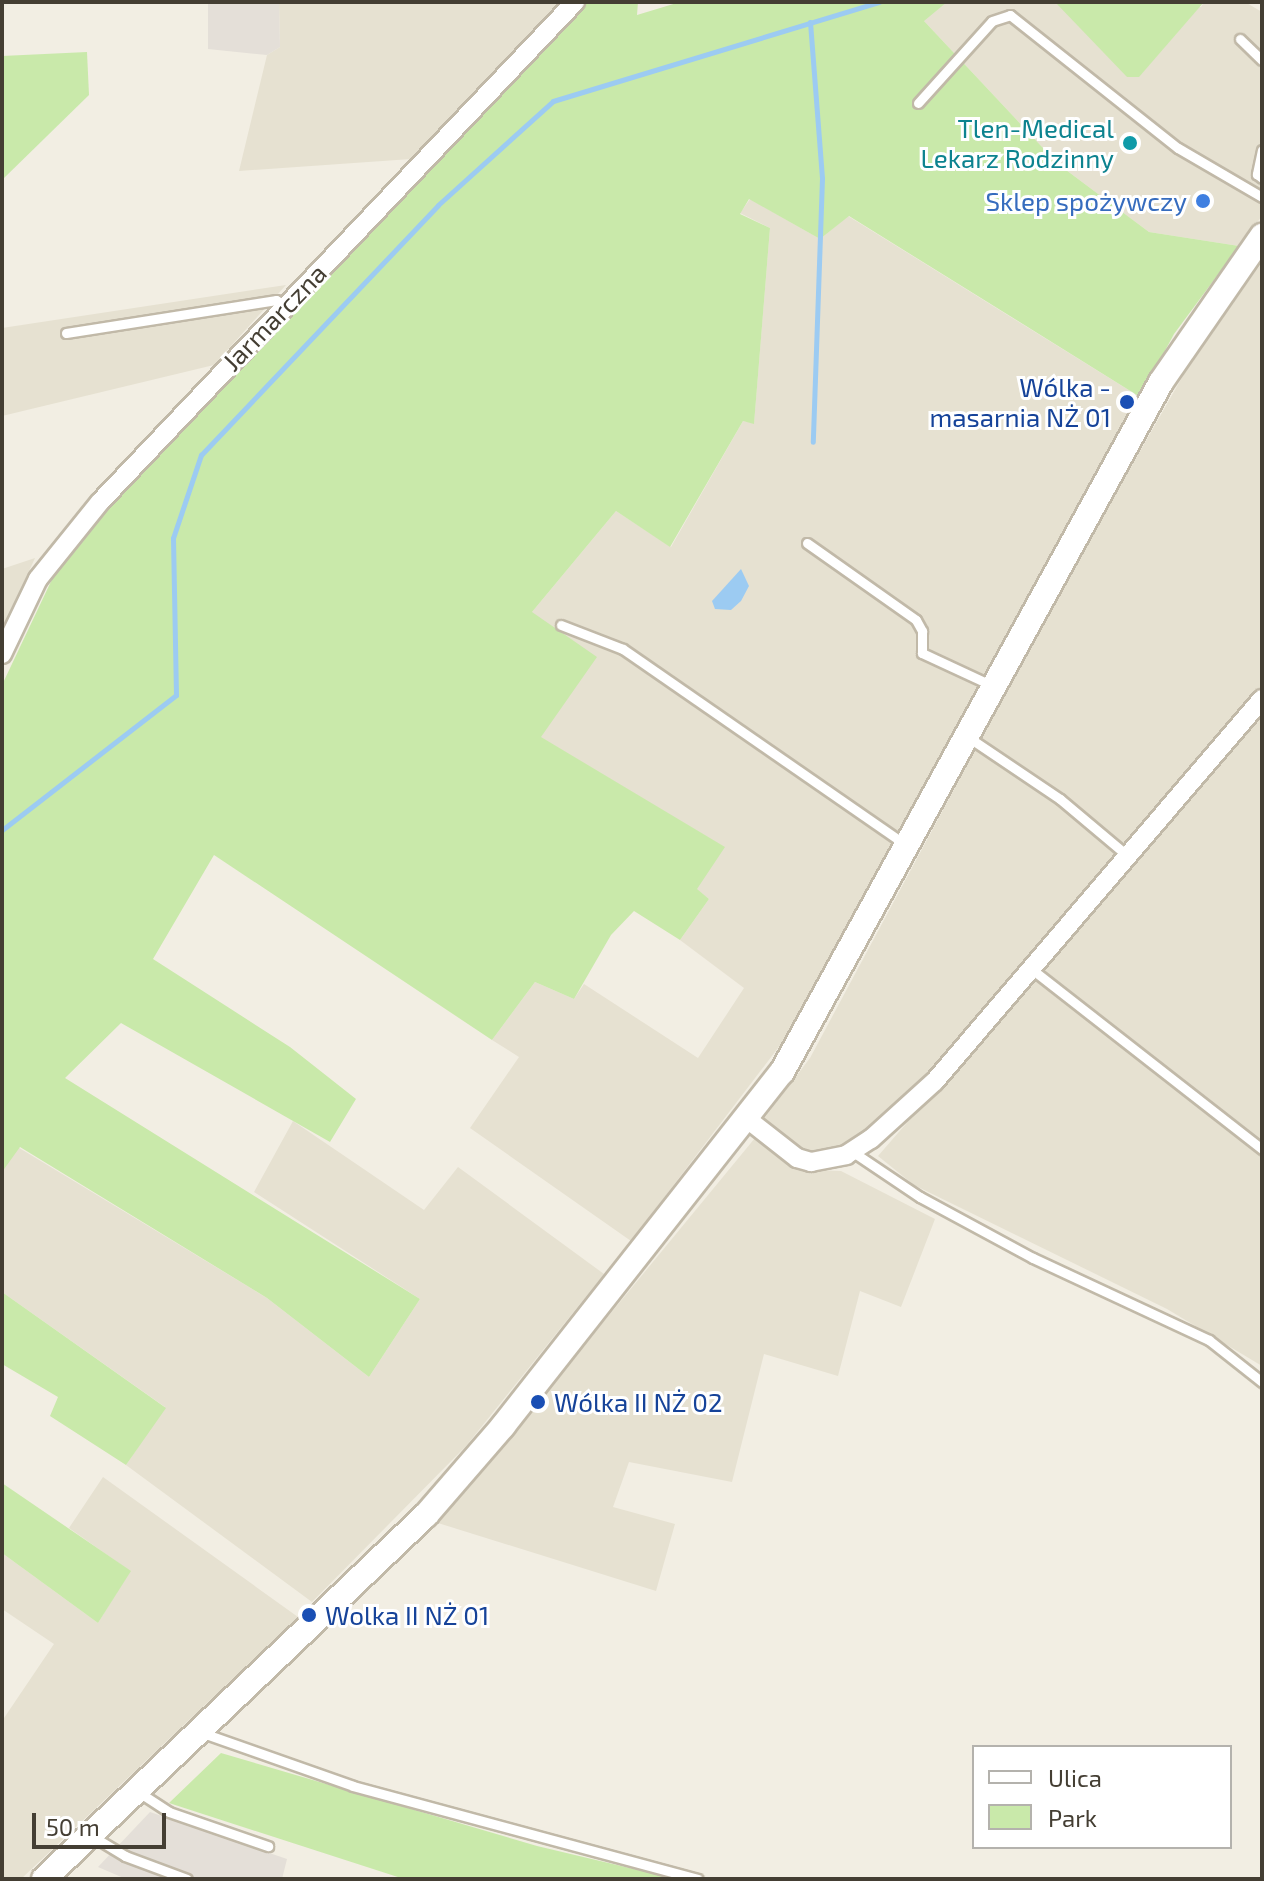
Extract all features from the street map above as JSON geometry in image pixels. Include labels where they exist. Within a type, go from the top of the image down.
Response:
[{"type":"street","name":"Jarmarczna","points":[[2,654],[29,593],[62,547],[575,2]]},
{"type":"street","points":[[44,1879],[454,1485],[746,1118],[811,1026],[1161,382],[1262,236]]},
{"type":"street","points":[[746,1118],[803,1160],[826,1161],[853,1152],[927,1090],[1029,967],[1262,699]]},
{"type":"lane","points":[[918,103],[992,21],[1010,15],[1178,148],[1262,197]]},
{"type":"lane","points":[[1240,39],[1262,60]]},
{"type":"lane","points":[[1262,150],[1257,174],[1262,178]]},
{"type":"lane","points":[[66,333],[276,300],[287,306]]},
{"type":"lane","points":[[807,543],[916,620],[922,631],[922,653],[995,687]]},
{"type":"lane","points":[[561,625],[623,649],[908,847]]},
{"type":"lane","points":[[968,737],[1060,799],[1128,856]]},
{"type":"lane","points":[[1029,967],[1262,1149]]},
{"type":"lane","points":[[853,1152],[920,1197],[1033,1258],[1209,1340],[1262,1382]]},
{"type":"lane","points":[[199,1732],[353,1786],[698,1879]]},
{"type":"lane","points":[[137,1791],[169,1812],[268,1846]]},
{"type":"lane","points":[[90,1835],[125,1856],[187,1879]]},
{"type":"shaded area","points":[[208,2],[279,2],[280,47],[267,55],[208,49]]},
{"type":"shaded area","points":[[279,2],[563,2],[411,159],[239,171],[267,55],[280,47]]},
{"type":"shaded area","points":[[947,2],[1201,7],[1204,2],[1245,2],[1262,12],[1262,216],[1239,246],[1149,232],[1058,164],[923,20]]},
{"type":"shaded area","points":[[750,199],[820,239],[848,216],[1140,397],[797,1023],[631,1241],[470,1128],[519,1057],[492,1040],[535,982],[574,999],[584,984],[698,1058],[744,988],[680,940],[709,899],[696,889],[724,847],[540,737],[532,612],[616,511],[671,547],[743,421],[754,423],[770,228],[740,213]]},
{"type":"shaded area","points":[[1262,263],[1262,693],[1230,722],[918,1090],[830,1156],[792,1147],[763,1120],[810,1058],[1062,588],[1204,339]]},
{"type":"shaded area","points":[[286,285],[214,365],[2,416],[2,328]]},
{"type":"shaded area","points":[[35,558],[2,631],[2,569]]},
{"type":"shaded area","points":[[1262,714],[1262,1366],[1167,1309],[914,1185],[878,1156]]},
{"type":"shaded area","points":[[293,1121],[424,1210],[458,1167],[604,1274],[466,1446],[312,1602],[126,1465],[165,1407],[2,1292],[2,1172],[16,1146],[267,1298],[369,1377],[420,1299],[254,1192]]},
{"type":"shaded area","points":[[755,1138],[786,1159],[814,1170],[841,1171],[935,1219],[901,1307],[860,1291],[838,1376],[764,1354],[732,1482],[629,1462],[613,1507],[675,1524],[656,1591],[438,1523]]},
{"type":"shaded area","points":[[103,1477],[298,1617],[21,1879],[2,1879],[2,1721],[54,1644],[2,1609],[2,1553],[98,1623],[130,1571],[69,1528]]},
{"type":"shaded area","points":[[150,1812],[287,1859],[282,1879],[126,1879],[98,1867]]},
{"type":"green space","points":[[586,2],[638,2],[637,15],[680,2],[947,2],[924,21],[1058,164],[1149,232],[1239,246],[1174,334],[1140,397],[849,216],[820,239],[749,199],[740,214],[770,228],[754,424],[743,421],[670,547],[616,511],[532,612],[597,657],[541,737],[725,847],[697,889],[709,899],[680,940],[634,911],[611,935],[574,999],[535,982],[492,1040],[214,855],[153,959],[290,1047],[356,1099],[330,1142],[121,1023],[65,1078],[420,1299],[369,1377],[267,1298],[20,1147],[2,1172],[2,685],[64,554]]},
{"type":"green space","points":[[1055,2],[1204,2],[1139,77],[1127,77]]},
{"type":"green space","points":[[87,52],[89,95],[2,180],[2,56]]},
{"type":"green space","points":[[2,1292],[166,1408],[126,1465],[50,1416],[58,1397],[2,1364]]},
{"type":"green space","points":[[2,1483],[131,1571],[98,1623],[2,1553]]},
{"type":"green space","points":[[221,1753],[537,1846],[676,1879],[404,1879],[169,1803]]},
{"type":"water","points":[[741,569],[749,586],[741,601],[731,610],[715,609],[712,601]]},
{"type":"waterway","points":[[2,830],[176,695],[173,538],[201,455],[438,205],[553,101],[879,2]]},
{"type":"waterway","points":[[810,22],[822,178],[813,442]]},
{"type":"place","name":"Tlen-Medical Lekarz Rodzinny","points":[[1130,143]]},
{"type":"place","name":"Sklep spożywczy","points":[[1203,201]]},
{"type":"place","name":"Wólka - masarnia NŻ 01","points":[[1127,402]]},
{"type":"place","name":"Wólka II NŻ 02","points":[[538,1402]]},
{"type":"place","name":"Wolka II NŻ 01","points":[[309,1615]]}]
